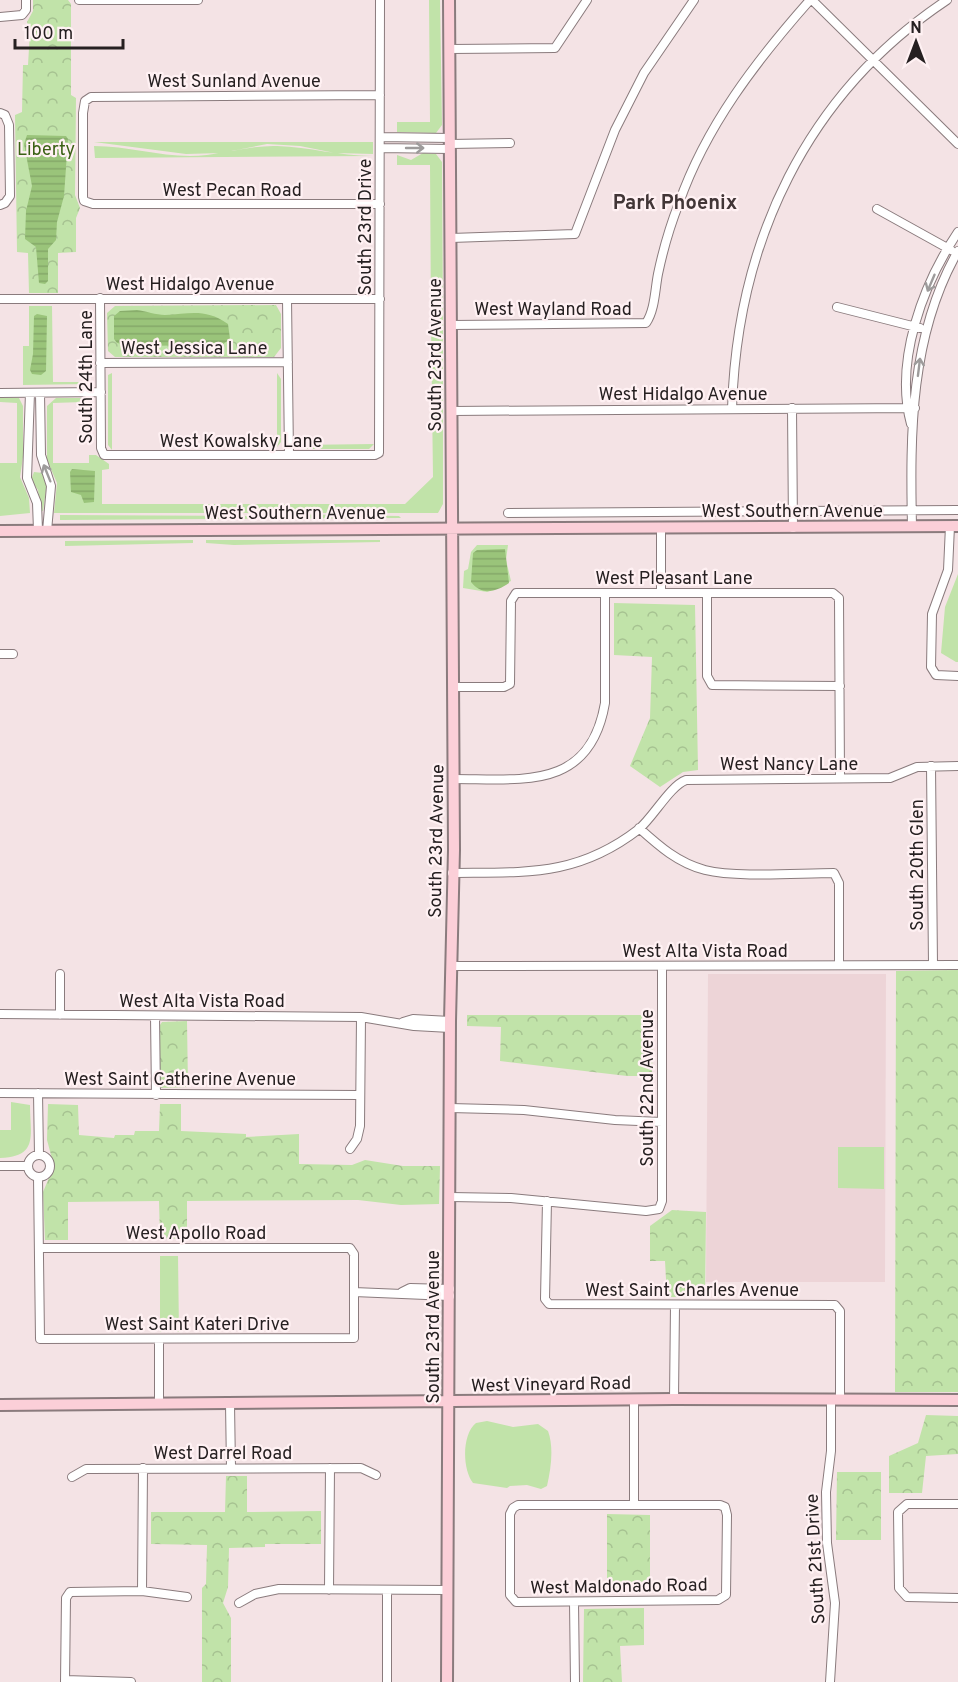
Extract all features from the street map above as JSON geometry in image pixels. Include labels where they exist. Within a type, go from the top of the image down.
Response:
[{"type":"street","points":[[0,17],[22,15],[26,9],[26,0]]},
{"type":"street","points":[[79,0],[198,0]]},
{"type":"street","name":"South 23rd Drive","points":[[379,453],[380,0]]},
{"type":"street","name":"South 23rd Avenue","points":[[447,1682],[450,1024],[454,850],[449,0]]},
{"type":"street","points":[[450,49],[555,48],[587,0]]},
{"type":"street","points":[[451,238],[575,234],[615,130],[634,92],[655,56],[694,0]]},
{"type":"street","points":[[811,0],[958,144]]},
{"type":"street","name":"West Wayland Road","points":[[451,325],[646,323],[679,202],[698,157],[725,110],[761,56],[811,0]]},
{"type":"street","points":[[732,409],[736,337],[754,256],[767,223],[802,151],[850,85],[905,31],[947,0]]},
{"type":"street","name":"West Sunland Avenue","points":[[84,201],[83,113],[87,98],[380,96]]},
{"type":"street","points":[[3,114],[9,125],[10,196],[4,203]]},
{"type":"street","points":[[380,137],[450,143]]},
{"type":"street","points":[[380,148],[450,143],[510,143]]},
{"type":"street","name":"West Pecan Road","points":[[84,201],[113,205],[380,204]]},
{"type":"street","points":[[877,209],[957,252],[942,281],[926,329],[911,408]]},
{"type":"street","points":[[912,526],[911,408],[906,378],[916,327],[929,286],[958,231]]},
{"type":"street","name":"West Hidalgo Avenue","points":[[0,298],[380,298]]},
{"type":"street","name":"South 24th Lane","points":[[100,298],[102,454]]},
{"type":"street","points":[[287,299],[289,455]]},
{"type":"street","points":[[837,307],[926,329]]},
{"type":"street","name":"West Jessica Lane","points":[[100,363],[288,362]]},
{"type":"street","points":[[0,393],[100,392]]},
{"type":"street","points":[[30,393],[27,478],[37,503],[42,530]]},
{"type":"street","points":[[40,393],[41,455],[51,482],[42,530]]},
{"type":"street","points":[[792,408],[793,528]]},
{"type":"street","name":"West Hidalgo Avenue","points":[[452,411],[911,408]]},
{"type":"street","name":"West Kowalsky Lane","points":[[102,454],[111,457],[379,453]]},
{"type":"street","name":"West Southern Avenue","points":[[508,513],[958,510]]},
{"type":"street","points":[[590,512],[590,528]]},
{"type":"street","points":[[954,526],[948,570],[932,614],[931,667],[936,675],[958,676]]},
{"type":"street","name":"West Southern Avenue","points":[[0,531],[954,526]]},
{"type":"street","points":[[661,528],[661,593]]},
{"type":"street","name":"West Pleasant Lane","points":[[454,687],[508,686],[511,681],[512,596],[519,593],[837,594],[840,686]]},
{"type":"street","points":[[707,593],[708,680],[715,686],[840,686],[840,778]]},
{"type":"street","points":[[454,779],[527,780],[544,777],[568,766],[588,746],[602,718],[605,703],[605,594]]},
{"type":"street","points":[[0,654],[13,654]]},
{"type":"street","name":"West Nancy Lane","points":[[452,873],[532,872],[574,865],[611,848],[639,828],[658,810],[678,784],[686,780],[890,778],[917,766],[958,766]]},
{"type":"street","name":"South 20th Glen","points":[[931,766],[933,965]]},
{"type":"street","points":[[639,828],[664,851],[705,870],[724,873],[834,873],[839,883],[839,965]]},
{"type":"street","name":"West Alta Vista Road","points":[[452,966],[958,965]]},
{"type":"street","name":"South 22nd Avenue","points":[[547,1201],[616,1210],[651,1212],[659,1209],[662,1201],[662,967]]},
{"type":"street","points":[[60,974],[60,1016]]},
{"type":"street","name":"West Alta Vista Road","points":[[0,1014],[361,1017],[403,1022],[413,1019],[450,1024]]},
{"type":"street","points":[[155,1016],[156,1095]]},
{"type":"street","points":[[350,1149],[359,1131],[361,1017]]},
{"type":"street","name":"West Saint Catherine Avenue","points":[[0,1093],[360,1095]]},
{"type":"street","points":[[38,1093],[39,1155]]},
{"type":"street","points":[[450,1108],[524,1110],[615,1120],[662,1122]]},
{"type":"street","points":[[39,1155],[46,1158],[50,1166],[47,1174],[38,1177],[32,1174],[28,1166],[31,1159],[39,1155]]},
{"type":"street","points":[[0,1166],[28,1166]]},
{"type":"street","points":[[38,1177],[39,1248]]},
{"type":"street","points":[[450,1197],[547,1201]]},
{"type":"street","name":"West Saint Charles Avenue","points":[[547,1201],[544,1248],[547,1303],[555,1306],[837,1306]]},
{"type":"street","name":"West Apollo Road","points":[[39,1248],[352,1249],[354,1292]]},
{"type":"street","name":"West Saint Kateri Drive","points":[[39,1248],[40,1340],[354,1338],[354,1292]]},
{"type":"street","points":[[354,1292],[402,1292],[410,1288],[450,1292]]},
{"type":"street","points":[[674,1399],[675,1305]]},
{"type":"street","name":"South 21st Drive","points":[[830,1682],[835,1603],[826,1543],[826,1492],[835,1399],[840,1311],[837,1306]]},
{"type":"street","points":[[159,1339],[159,1404]]},
{"type":"street","points":[[634,1399],[634,1505]]},
{"type":"street","name":"West Vineyard Road","points":[[0,1405],[450,1403],[634,1399],[958,1400]]},
{"type":"street","points":[[230,1404],[231,1468]]},
{"type":"street","points":[[142,1591],[143,1468]]},
{"type":"street","name":"West Darrel Road","points":[[72,1477],[86,1469],[143,1468],[361,1468],[376,1475]]},
{"type":"street","points":[[329,1590],[330,1468]]},
{"type":"street","points":[[958,1504],[906,1504],[901,1506],[898,1512],[899,1577],[902,1595],[958,1598]]},
{"type":"street","name":"West Maldonado Road","points":[[518,1505],[634,1505],[716,1505],[725,1508],[727,1515],[727,1591],[724,1598],[574,1602],[513,1600],[510,1595],[510,1514],[513,1508],[518,1505]]},
{"type":"street","points":[[239,1603],[255,1594],[279,1589],[447,1590]]},
{"type":"street","points":[[387,1590],[387,1682]]},
{"type":"street","points":[[131,1682],[65,1681],[66,1598],[70,1592],[142,1591],[187,1597]]},
{"type":"street","points":[[574,1602],[575,1682]]},
{"type":"shaded area","points":[[27,135],[66,136],[68,139],[64,196],[57,222],[56,240],[48,249],[48,281],[45,284],[39,283],[36,247],[25,239],[26,211],[32,186],[24,144]]},
{"type":"shaded area","points":[[137,310],[162,315],[197,313],[212,316],[228,324],[230,339],[222,345],[132,346],[117,343],[114,339],[114,316],[120,311]]},
{"type":"shaded area","points":[[37,314],[47,316],[46,371],[41,375],[32,374],[30,370],[33,354],[34,316]]},
{"type":"shaded area","points":[[72,469],[95,471],[94,502],[84,503],[81,495],[71,492],[70,472]]},
{"type":"shaded area","points":[[505,549],[509,583],[499,589],[489,591],[475,586],[471,582],[473,553],[477,550]]},
{"type":"shaded area","points":[[708,974],[886,974],[885,1282],[706,1282]]},
{"type":"green space","name":"Liberty","points":[[33,0],[68,0],[71,4],[71,95],[76,98],[75,195],[80,208],[76,218],[76,252],[58,253],[58,293],[29,293],[28,253],[17,252],[15,115],[22,112],[23,65],[28,65],[30,31],[27,22],[33,11]]},
{"type":"green space","points":[[429,0],[440,0],[442,125],[436,133],[397,132],[397,122],[430,122]]},
{"type":"green space","points":[[94,142],[373,142],[373,154],[335,153],[300,146],[267,144],[221,153],[186,154]]},
{"type":"green space","points":[[94,146],[190,156],[277,146],[373,156],[95,158]]},
{"type":"green space","points":[[423,153],[436,154],[442,162],[443,321],[431,321],[430,165],[397,165],[397,155],[411,160]]},
{"type":"green space","points":[[276,305],[281,314],[281,348],[274,357],[115,357],[108,351],[107,313],[115,306]]},
{"type":"green space","points":[[29,306],[52,306],[53,382],[90,382],[88,384],[23,385],[23,346],[29,346]]},
{"type":"green space","points":[[431,323],[443,323],[443,504],[438,513],[54,513],[57,483],[47,460],[47,406],[56,398],[87,398],[91,405],[83,402],[53,403],[53,463],[89,463],[89,455],[96,455],[109,464],[109,469],[102,470],[102,504],[405,504],[433,477]]},
{"type":"green space","points":[[112,373],[112,450],[108,445],[108,375]]},
{"type":"green space","points":[[277,373],[281,379],[281,442],[277,447]]},
{"type":"green space","points":[[0,398],[19,398],[23,406],[23,457],[20,477],[29,498],[30,513],[0,516],[0,463],[17,463],[17,403],[0,402]]},
{"type":"green space","points":[[374,444],[369,449],[304,449],[297,445]]},
{"type":"green space","points":[[34,472],[43,473],[47,483],[43,511],[40,511],[38,490],[31,480]]},
{"type":"green space","points":[[280,514],[399,516],[401,518],[60,520],[60,515],[264,516]]},
{"type":"green space","points":[[193,540],[193,543],[65,546],[65,541]]},
{"type":"green space","points":[[206,540],[380,540],[380,542],[234,545],[206,543]]},
{"type":"green space","points":[[477,545],[508,545],[506,560],[511,581],[487,592],[463,588],[464,571],[468,569],[471,552]]},
{"type":"green space","points":[[958,574],[958,662],[956,662],[941,653],[945,607]]},
{"type":"green space","points":[[614,603],[695,605],[698,770],[683,772],[660,787],[630,766],[650,718],[652,657],[614,655]]},
{"type":"green space","points":[[958,970],[958,1392],[895,1392],[896,971]]},
{"type":"green space","points":[[467,1015],[653,1015],[652,1076],[627,1076],[500,1061],[501,1027],[467,1026]]},
{"type":"green space","points":[[187,1021],[188,1087],[159,1088],[160,1025],[162,1022]]},
{"type":"green space","points":[[11,1102],[30,1105],[30,1142],[21,1154],[0,1158],[0,1130],[11,1130]]},
{"type":"green space","points":[[48,1104],[78,1105],[79,1135],[114,1138],[115,1135],[134,1135],[135,1131],[159,1131],[160,1104],[181,1104],[181,1131],[246,1134],[246,1137],[299,1134],[299,1164],[352,1165],[365,1160],[403,1166],[440,1166],[439,1204],[401,1205],[358,1200],[187,1201],[187,1239],[160,1238],[159,1201],[68,1202],[68,1240],[45,1240],[43,1192],[54,1166],[47,1140]]},
{"type":"green space","points":[[838,1147],[884,1147],[884,1189],[838,1188]]},
{"type":"green space","points":[[672,1210],[706,1212],[705,1297],[667,1297],[665,1261],[650,1261],[650,1226]]},
{"type":"green space","points":[[160,1256],[178,1256],[179,1332],[160,1332]]},
{"type":"green space","points":[[926,1415],[958,1416],[958,1454],[926,1456],[922,1493],[889,1493],[889,1456],[918,1443]]},
{"type":"green space","points":[[487,1421],[513,1427],[538,1424],[548,1431],[551,1458],[547,1486],[541,1489],[527,1485],[507,1488],[473,1483],[465,1461],[466,1443],[471,1428],[476,1423]]},
{"type":"green space","points":[[837,1472],[881,1472],[881,1540],[836,1540]]},
{"type":"green space","points":[[226,1476],[247,1476],[247,1512],[321,1511],[321,1544],[265,1544],[265,1547],[229,1548],[228,1587],[223,1603],[231,1618],[231,1682],[202,1682],[202,1588],[206,1584],[207,1545],[151,1544],[151,1512],[225,1512]]},
{"type":"green space","points":[[607,1514],[650,1515],[650,1592],[607,1592]]},
{"type":"green space","points":[[644,1608],[644,1645],[620,1646],[622,1682],[583,1682],[584,1609]]},
{"type":"district","name":"Park Phoenix","points":[[675,202]]}]
